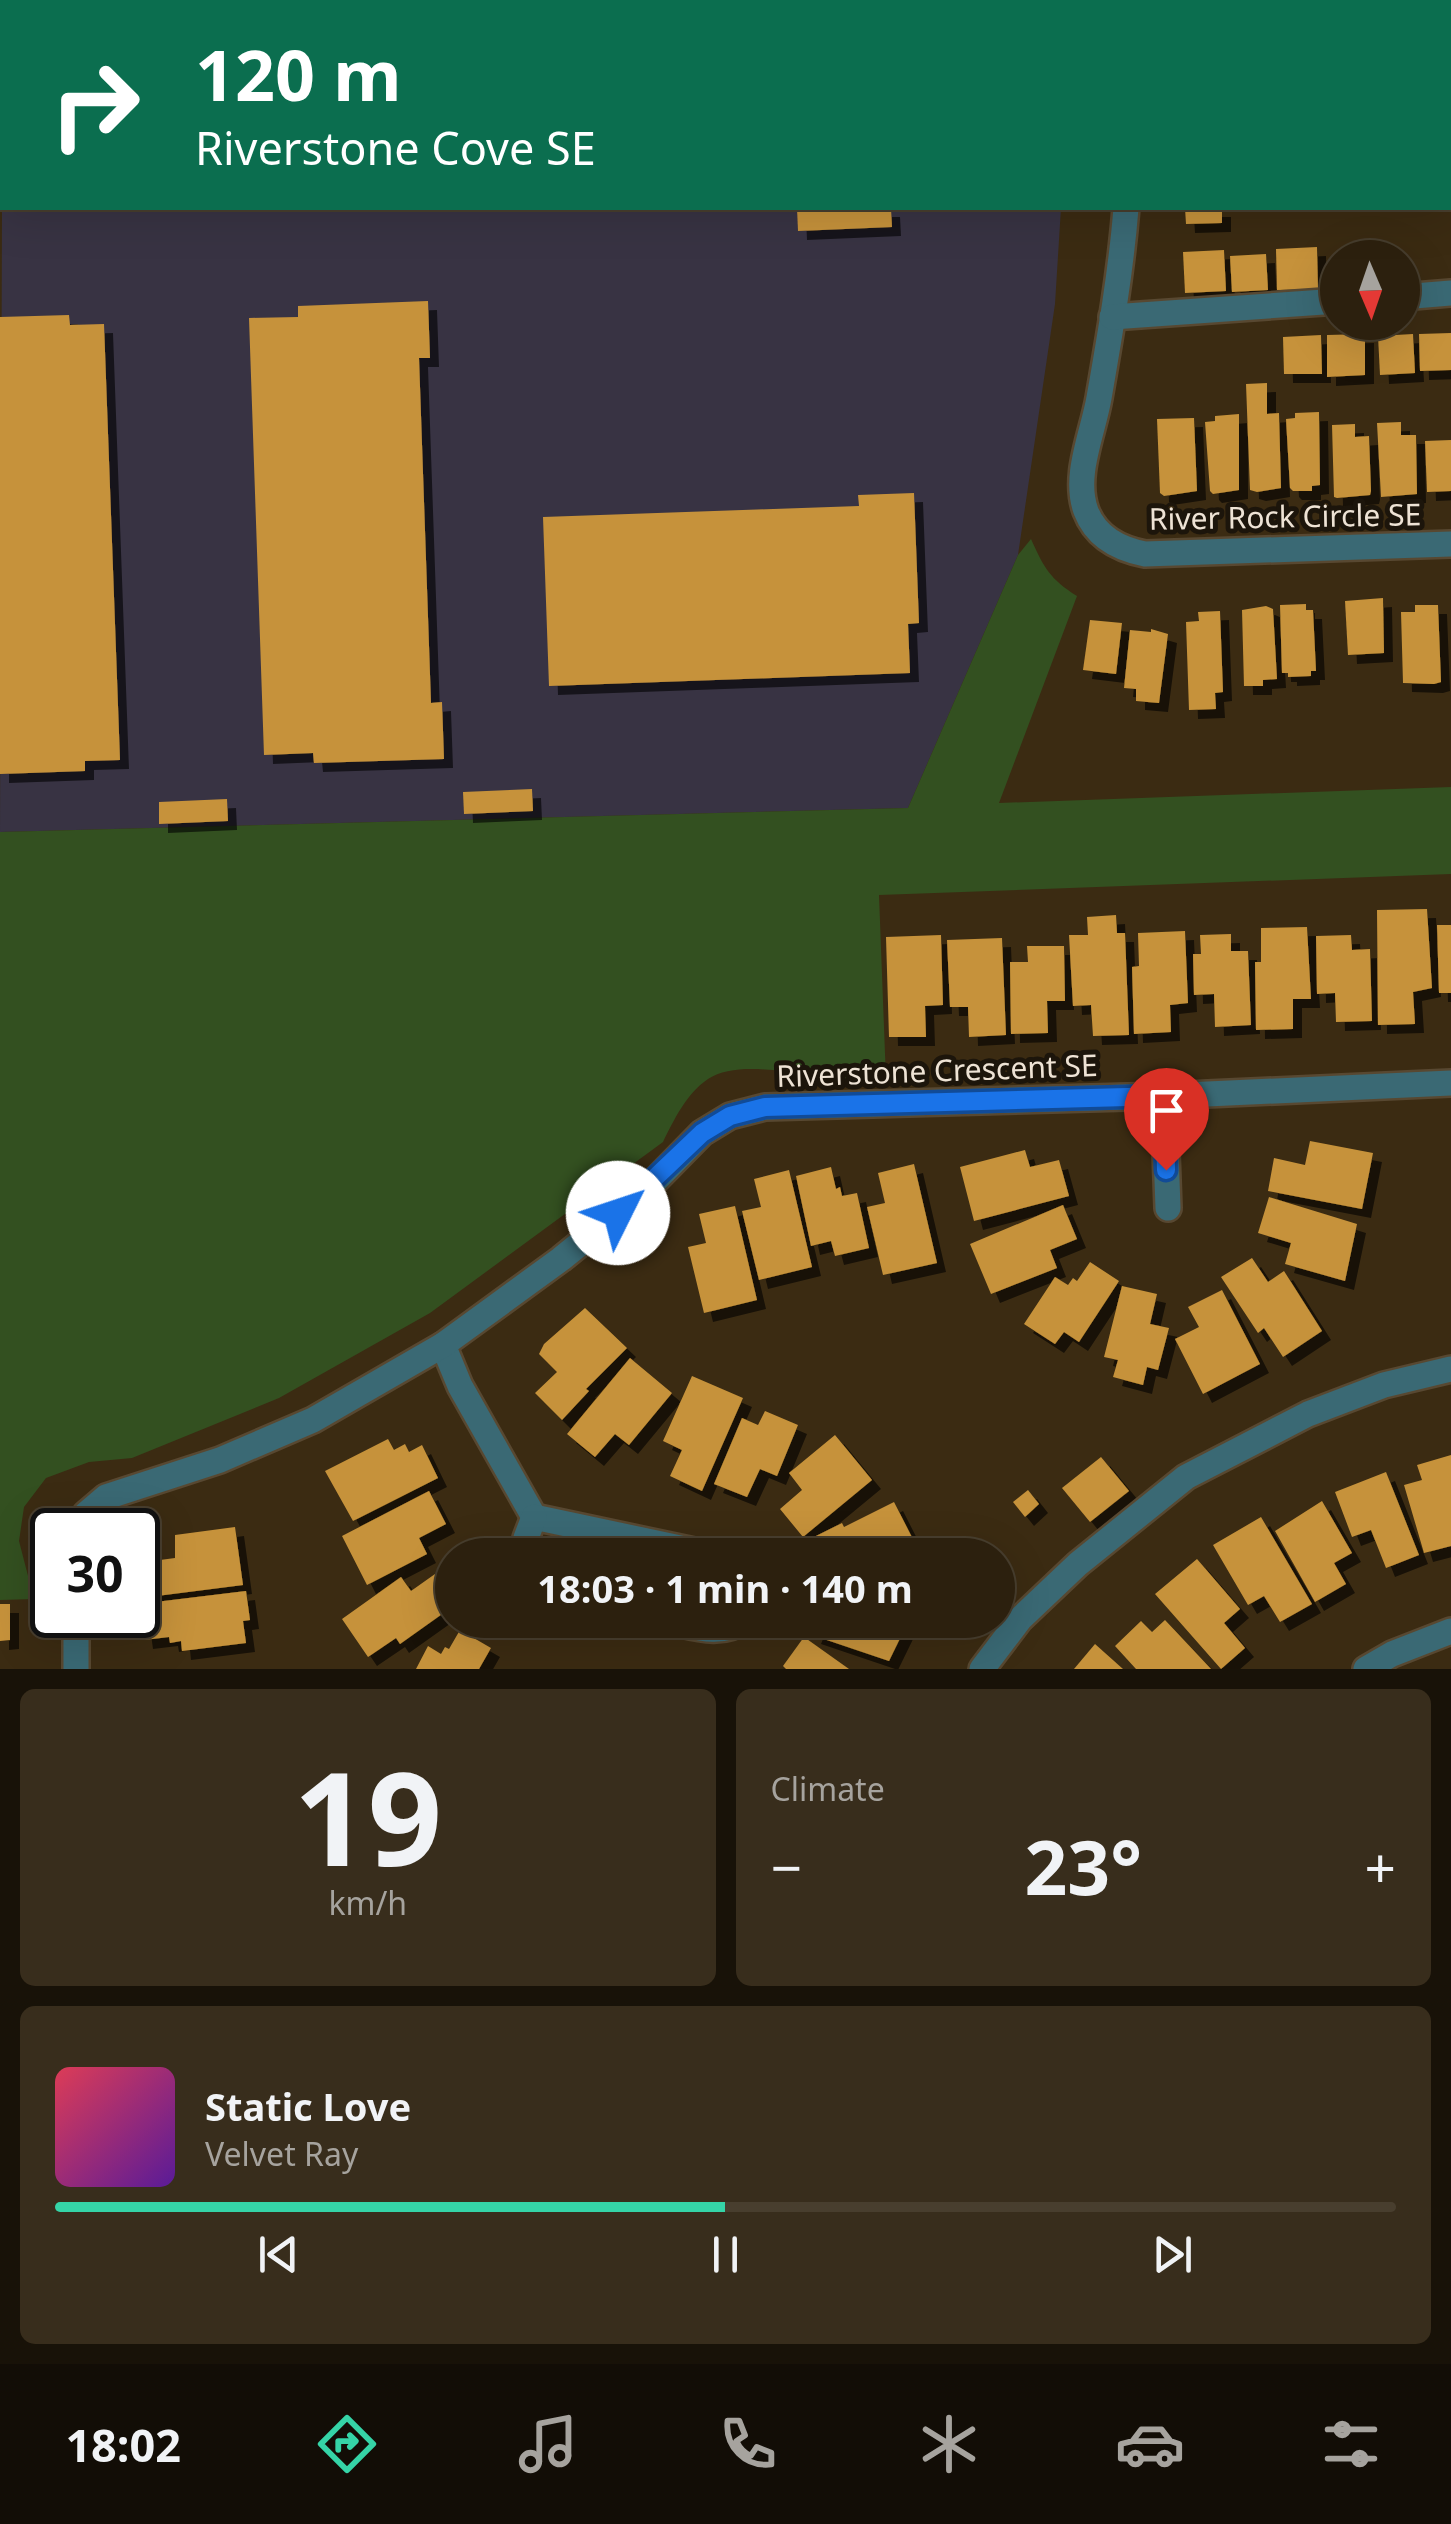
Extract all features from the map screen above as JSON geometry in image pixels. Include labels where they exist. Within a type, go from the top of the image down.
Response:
[{"type":"street","name":"River Rock Circle SE","points":[[1126,210],[1112,317],[1081,484],[1086,512],[1104,536],[1116,545],[1145,554],[1451,544]]},
{"type":"street","points":[[1420,296],[1451,293]]},
{"type":"street","points":[[1112,317],[1320,302]]},
{"type":"street","name":"Riverstone Crescent SE","points":[[93,1508],[106,1497],[220,1460],[313,1420],[443,1345],[561,1259],[646,1190],[702,1133],[730,1116],[765,1107],[1164,1096],[1451,1082]]},
{"type":"street","points":[[1164,1096],[1168,1208]]},
{"type":"street","points":[[443,1345],[460,1386],[534,1516],[634,1538]]},
{"type":"street","points":[[982,1669],[1032,1608],[1078,1564],[1186,1476],[1308,1414],[1384,1385],[1451,1368]]},
{"type":"street","points":[[526,1538],[534,1516]]},
{"type":"street","points":[[1366,1669],[1392,1654],[1451,1631]]},
{"type":"street","points":[[76,1638],[76,1669]]},
{"type":"shaded area","points":[[2,210],[1061,210],[1055,304],[1018,555],[908,808],[0,832]]},
{"type":"green space","points":[[1031,539],[1049,572],[1077,596],[999,803],[1451,787],[1451,874],[879,895],[886,1080],[845,1081],[754,1069],[721,1073],[708,1079],[687,1100],[663,1142],[430,1313],[279,1398],[132,1458],[89,1462],[46,1478],[24,1507],[19,1541],[30,1599],[0,1600],[0,832],[908,808],[1018,555]]},
{"type":"building","points":[[797,210],[891,210],[892,227],[798,231]]},
{"type":"building","points":[[1185,210],[1222,210],[1222,223],[1186,224]]},
{"type":"building","points":[[1317,247],[1318,289],[1277,290],[1276,249]]},
{"type":"building","points":[[1224,250],[1226,291],[1185,293],[1183,252]]},
{"type":"building","points":[[1266,254],[1268,290],[1232,292],[1230,256]]},
{"type":"building","points":[[428,301],[430,358],[419,358],[431,703],[442,702],[444,759],[314,763],[313,753],[264,755],[249,318],[298,317],[298,306]]},
{"type":"building","points":[[69,315],[70,325],[104,324],[120,760],[85,761],[85,771],[0,774],[0,317]]},
{"type":"building","points":[[1451,333],[1451,370],[1420,371],[1420,334]]},
{"type":"building","points":[[1320,335],[1322,374],[1284,374],[1283,337]]},
{"type":"building","points":[[1327,340],[1365,340],[1365,375],[1327,377]]},
{"type":"building","points":[[1378,340],[1413,340],[1415,373],[1380,375]]},
{"type":"building","points":[[1267,383],[1267,414],[1279,413],[1281,488],[1257,492],[1250,490],[1246,384]]},
{"type":"building","points":[[1319,412],[1320,485],[1312,486],[1312,491],[1293,491],[1286,419],[1295,418],[1295,413]]},
{"type":"building","points":[[1239,414],[1239,490],[1213,494],[1205,422],[1215,421],[1215,416]]},
{"type":"building","points":[[1194,418],[1197,491],[1164,496],[1160,493],[1157,419]]},
{"type":"building","points":[[1401,422],[1401,435],[1416,435],[1417,494],[1381,497],[1377,423]]},
{"type":"building","points":[[1355,424],[1355,437],[1369,436],[1371,491],[1370,495],[1337,498],[1332,425]]},
{"type":"building","points":[[1451,440],[1451,491],[1427,492],[1425,441]]},
{"type":"building","points":[[914,493],[919,623],[908,624],[910,673],[549,686],[543,517],[859,506],[858,495]]},
{"type":"building","points":[[1383,598],[1384,653],[1348,655],[1345,601]]},
{"type":"building","points":[[1306,604],[1306,610],[1313,610],[1316,671],[1311,671],[1311,676],[1288,677],[1288,673],[1282,673],[1280,605]]},
{"type":"building","points":[[1415,605],[1438,605],[1441,682],[1403,683],[1401,612],[1415,612]]},
{"type":"building","points":[[1266,606],[1273,609],[1277,679],[1263,680],[1263,686],[1244,686],[1242,610]]},
{"type":"building","points":[[1220,611],[1223,692],[1215,693],[1216,709],[1189,710],[1186,622],[1199,621],[1198,612]]},
{"type":"building","points":[[1090,620],[1122,623],[1116,674],[1083,670]]},
{"type":"building","points":[[1151,629],[1168,634],[1159,703],[1136,701],[1136,689],[1124,688],[1130,630]]},
{"type":"building","points":[[532,789],[533,811],[464,814],[463,792]]},
{"type":"building","points":[[227,799],[228,821],[159,824],[159,802]]},
{"type":"building","points":[[1427,909],[1432,988],[1413,992],[1415,1024],[1378,1025],[1377,910]]},
{"type":"building","points":[[1116,915],[1117,933],[1125,933],[1129,1035],[1093,1036],[1091,1005],[1073,1006],[1069,935],[1088,935],[1087,917]]},
{"type":"building","points":[[1437,925],[1451,925],[1451,993],[1439,993]]},
{"type":"building","points":[[1307,927],[1311,999],[1293,999],[1293,1029],[1256,1030],[1255,962],[1261,962],[1261,928]]},
{"type":"building","points":[[1185,931],[1188,1003],[1170,1005],[1171,1032],[1134,1034],[1132,967],[1139,966],[1138,933]]},
{"type":"building","points":[[1231,934],[1231,951],[1248,951],[1251,1025],[1215,1027],[1214,994],[1194,995],[1193,954],[1201,954],[1200,935]]},
{"type":"building","points":[[941,935],[943,1005],[925,1006],[926,1037],[889,1037],[886,937]]},
{"type":"building","points":[[1351,935],[1352,950],[1370,949],[1372,1021],[1336,1022],[1335,993],[1317,994],[1316,936]]},
{"type":"building","points":[[1002,938],[1006,1035],[969,1037],[968,1007],[950,1007],[947,940]]},
{"type":"building","points":[[1027,946],[1064,946],[1065,1001],[1047,1001],[1048,1033],[1011,1034],[1010,962],[1028,962]]},
{"type":"building","points":[[1310,1141],[1373,1153],[1362,1209],[1268,1191],[1274,1158],[1305,1165]]},
{"type":"building","points":[[1025,1150],[1030,1167],[1059,1160],[1069,1196],[974,1221],[960,1167]]},
{"type":"building","points":[[914,1164],[937,1263],[883,1275],[867,1207],[885,1203],[878,1173]]},
{"type":"building","points":[[831,1167],[836,1189],[840,1187],[842,1196],[857,1193],[869,1248],[835,1256],[831,1241],[811,1246],[796,1176]]},
{"type":"building","points":[[789,1170],[812,1267],[759,1280],[742,1211],[761,1207],[754,1179]]},
{"type":"building","points":[[1269,1197],[1357,1224],[1345,1281],[1285,1264],[1291,1243],[1258,1233]]},
{"type":"building","points":[[1063,1205],[1077,1239],[1050,1250],[1057,1268],[991,1294],[970,1244]]},
{"type":"building","points":[[735,1206],[757,1300],[704,1313],[688,1247],[706,1243],[699,1214]]},
{"type":"building","points":[[1252,1258],[1268,1282],[1284,1271],[1322,1331],[1283,1357],[1264,1328],[1258,1333],[1221,1277]]},
{"type":"building","points":[[1090,1262],[1119,1281],[1079,1342],[1064,1332],[1055,1344],[1024,1324],[1055,1277],[1068,1285],[1073,1278],[1077,1281]]},
{"type":"building","points":[[1122,1286],[1157,1294],[1150,1324],[1169,1328],[1158,1370],[1147,1367],[1143,1385],[1113,1377],[1118,1360],[1104,1357]]},
{"type":"building","points":[[1222,1290],[1260,1364],[1203,1394],[1175,1339],[1199,1327],[1188,1307]]},
{"type":"building","points":[[585,1308],[627,1348],[562,1420],[535,1393],[557,1372],[539,1354],[544,1344]]},
{"type":"building","points":[[630,1358],[672,1393],[629,1445],[615,1434],[595,1457],[567,1434]]},
{"type":"building","points":[[692,1376],[743,1398],[702,1491],[670,1476],[682,1450],[663,1441]]},
{"type":"building","points":[[765,1411],[798,1425],[777,1476],[760,1469],[747,1497],[714,1484],[742,1418],[758,1425]]},
{"type":"building","points":[[835,1435],[872,1480],[803,1537],[780,1509],[802,1490],[789,1473]]},
{"type":"building","points":[[388,1439],[394,1450],[405,1444],[409,1452],[422,1445],[438,1478],[353,1521],[325,1471]]},
{"type":"building","points":[[1451,1455],[1451,1546],[1424,1553],[1404,1485],[1422,1480],[1417,1465]]},
{"type":"building","points":[[1101,1457],[1129,1491],[1090,1522],[1062,1488]]},
{"type":"building","points":[[1386,1472],[1419,1555],[1386,1568],[1371,1530],[1352,1537],[1335,1492]]},
{"type":"building","points":[[1028,1490],[1039,1504],[1025,1517],[1013,1502]]},
{"type":"building","points":[[429,1491],[446,1524],[419,1538],[427,1554],[367,1585],[342,1536]]},
{"type":"building","points":[[1322,1501],[1352,1553],[1334,1563],[1346,1584],[1315,1602],[1275,1531]]},
{"type":"building","points":[[894,1502],[912,1538],[812,1538],[842,1523],[844,1527]]},
{"type":"building","points":[[1261,1517],[1312,1604],[1280,1622],[1264,1596],[1248,1605],[1213,1545]]},
{"type":"building","points":[[235,1527],[243,1585],[160,1596],[160,1560],[175,1558],[175,1535]]},
{"type":"building","points":[[1197,1559],[1240,1609],[1224,1623],[1245,1648],[1221,1669],[1155,1594]]},
{"type":"building","points":[[435,1574],[435,1619],[400,1644],[396,1638],[368,1657],[342,1619],[401,1577],[411,1591]]},
{"type":"building","points":[[246,1591],[250,1620],[243,1621],[246,1643],[182,1651],[181,1641],[170,1643],[169,1637],[144,1640],[160,1638],[160,1601]]},
{"type":"building","points":[[0,1604],[10,1604],[10,1640],[0,1641]]},
{"type":"building","points":[[1165,1620],[1211,1669],[1136,1669],[1115,1646],[1141,1621],[1152,1632]]},
{"type":"building","points":[[455,1638],[474,1638],[491,1648],[479,1669],[416,1669],[428,1646],[441,1654],[445,1647],[449,1649]]},
{"type":"building","points":[[805,1638],[849,1669],[786,1669],[783,1666]]},
{"type":"building","points":[[821,1638],[900,1638],[889,1661]]},
{"type":"building","points":[[1095,1644],[1123,1669],[1074,1669]]},
{"type":"route","points":[[618,1213],[702,1133],[730,1116],[765,1107],[1164,1096],[1166,1170]]}]
